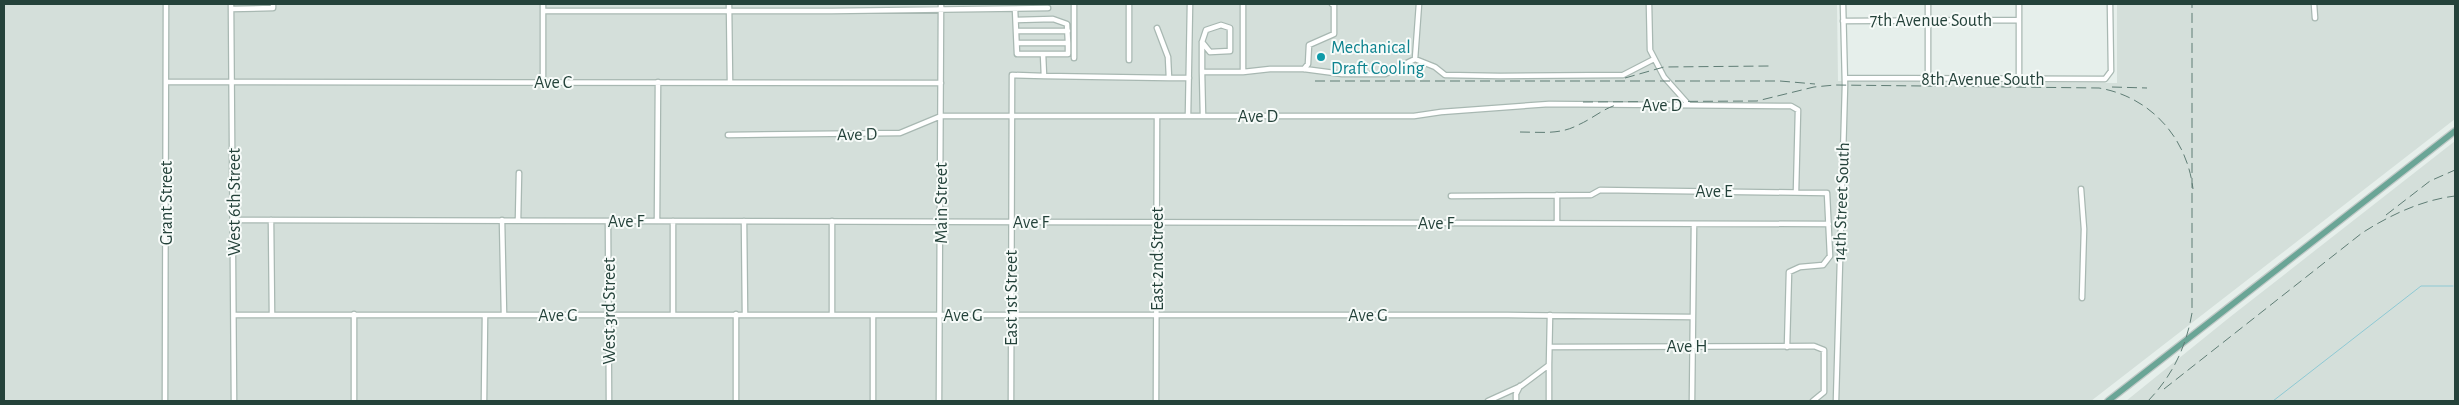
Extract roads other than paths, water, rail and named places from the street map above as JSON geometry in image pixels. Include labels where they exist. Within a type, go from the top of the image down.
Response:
[{"type":"main road","points":[[2108,401],[2455,131]]},
{"type":"street","name":"Grant Street","points":[[166,4],[166,401]]},
{"type":"street","points":[[231,6],[273,8],[273,4]]},
{"type":"street","points":[[543,4],[543,82]]},
{"type":"street","points":[[729,4],[730,82]]},
{"type":"street","points":[[832,4],[832,11]]},
{"type":"street","points":[[871,4],[871,11]]},
{"type":"street","name":"Main Street","points":[[939,401],[941,4]]},
{"type":"street","points":[[1074,4],[1074,58]]},
{"type":"street","points":[[1129,4],[1129,60]]},
{"type":"street","points":[[1188,116],[1190,4]]},
{"type":"street","points":[[1243,4],[1243,72]]},
{"type":"street","points":[[1304,69],[1308,64],[1309,45],[1334,34],[1334,5],[1332,4]]},
{"type":"street","points":[[1415,59],[1419,4]]},
{"type":"street","points":[[1649,4],[1650,50],[1664,76],[1689,105]]},
{"type":"street","name":"14th Street South","points":[[1836,401],[1844,78],[1843,4]]},
{"type":"street","points":[[1928,4],[1928,79]]},
{"type":"street","points":[[2019,4],[2019,79]]},
{"type":"street","name":"8th Avenue South","points":[[1844,78],[2105,79],[2111,71],[2110,4]]},
{"type":"street","points":[[2314,4],[2315,18]]},
{"type":"street","name":"West 6th Street","points":[[231,6],[234,401]]},
{"type":"street","points":[[543,11],[871,11],[941,10],[995,6],[1048,8]]},
{"type":"street","points":[[1016,20],[1053,19],[1067,24],[1068,54],[1017,54],[1016,20],[1018,7]]},
{"type":"street","name":"7th Avenue South","points":[[1843,21],[2019,20]]},
{"type":"street","points":[[1202,42],[1210,52],[1230,51],[1230,28],[1221,24],[1206,30],[1202,42],[1203,116]]},
{"type":"street","points":[[1157,28],[1168,57],[1169,78]]},
{"type":"street","points":[[1016,31],[1068,31]]},
{"type":"street","points":[[1017,43],[1068,43]]},
{"type":"street","points":[[1043,54],[1044,76],[1189,78]]},
{"type":"street","points":[[1202,72],[1304,69],[1342,74],[1385,74],[1415,59],[1435,67],[1446,75],[1623,75],[1654,59]]},
{"type":"street","name":"East 1st Street","points":[[1011,401],[1012,74],[1044,76]]},
{"type":"street","name":"Ave C","points":[[166,82],[941,83]]},
{"type":"street","points":[[657,221],[658,82]]},
{"type":"street","name":"Ave D","points":[[728,135],[900,133],[941,116],[1414,116],[1440,112],[1549,104],[1791,106],[1798,110],[1796,192]]},
{"type":"street","name":"East 2nd Street","points":[[1156,401],[1157,116]]},
{"type":"street","points":[[518,221],[519,173]]},
{"type":"street","points":[[2081,189],[2084,229],[2082,298]]},
{"type":"street","name":"Ave E","points":[[1451,196],[1591,195],[1600,190],[1827,193],[1829,224]]},
{"type":"street","points":[[1557,195],[1557,223]]},
{"type":"street","name":"Ave F","points":[[234,220],[1829,224]]},
{"type":"street","points":[[271,220],[272,315]]},
{"type":"street","points":[[502,220],[504,315]]},
{"type":"street","name":"West 3rd Street","points":[[608,221],[609,401]]},
{"type":"street","points":[[673,314],[674,221]]},
{"type":"street","points":[[744,221],[745,314]]},
{"type":"street","points":[[832,221],[832,314]]},
{"type":"street","points":[[1692,401],[1694,224]]},
{"type":"street","points":[[1788,347],[1789,272],[1800,267],[1823,265],[1830,256],[1829,224]]},
{"type":"street","points":[[354,314],[354,401]]},
{"type":"street","points":[[736,314],[736,401]]},
{"type":"street","name":"Ave G","points":[[234,315],[832,314],[1550,315],[1692,317]]},
{"type":"street","points":[[873,315],[873,401]]},
{"type":"street","points":[[1549,401],[1550,315]]},
{"type":"street","points":[[484,401],[485,316]]},
{"type":"street","name":"Ave H","points":[[1550,347],[1814,346],[1824,350],[1824,392],[1813,401]]},
{"type":"street","points":[[1488,401],[1521,386],[1550,364]]},
{"type":"street","points":[[1516,401],[1516,394],[1521,386]]},
{"type":"waterway","points":[[2273,401],[2421,286],[2453,286]]},
{"type":"railway","points":[[2148,401],[2164,382],[2177,361],[2186,338],[2192,313],[2192,4]]},
{"type":"railway","points":[[1625,78],[1664,67],[1769,66]]},
{"type":"railway","points":[[1315,81],[1780,81],[1815,84]]},
{"type":"railway","points":[[1583,102],[1757,101],[1814,87],[1835,85],[2099,88],[2135,100],[2150,110],[2163,123],[2183,153],[2193,189]]},
{"type":"railway","points":[[2112,87],[2147,88]]},
{"type":"railway","points":[[1520,132],[1564,130],[1583,123],[1616,105]]},
{"type":"railway","points":[[2386,215],[2430,181],[2455,170]]},
{"type":"railway","points":[[2164,389],[2362,233],[2407,209],[2430,201],[2455,196]]},
{"type":"place","name":"Mechanical Draft Cooling","points":[[1321,57]]}]
